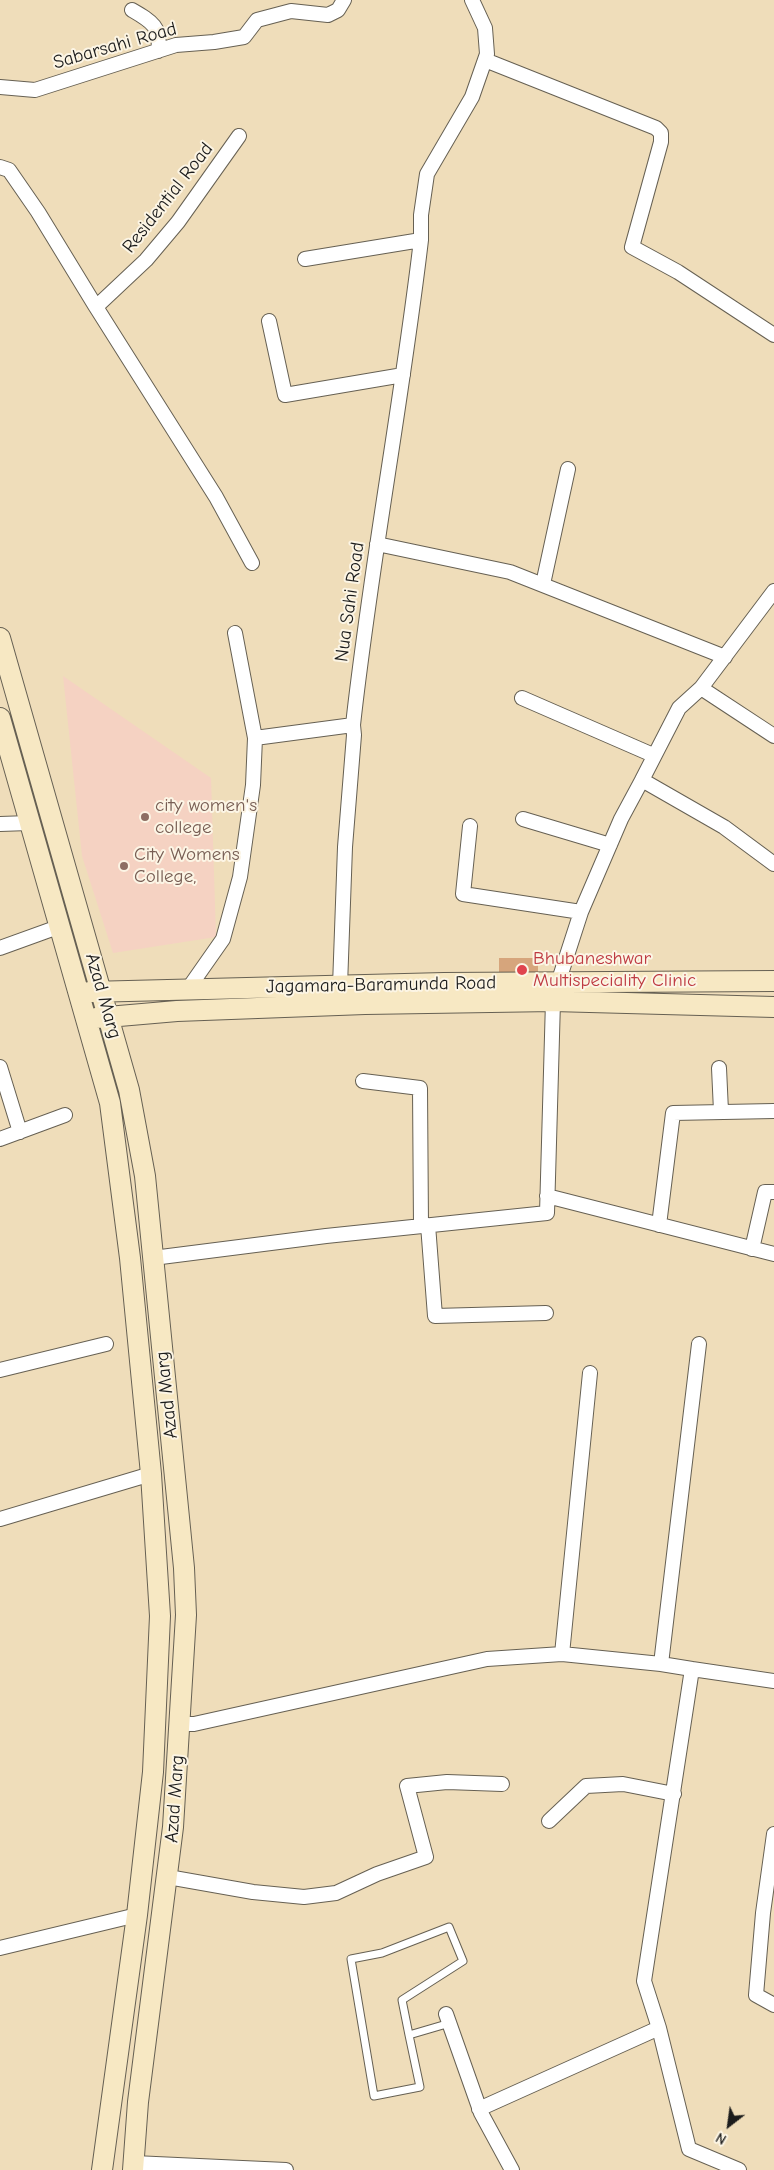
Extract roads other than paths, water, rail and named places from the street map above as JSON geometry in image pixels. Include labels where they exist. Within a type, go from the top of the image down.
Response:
[{"type":"street","name":"Sabarsahi Road","points":[[0,87],[35,90],[176,45],[244,37],[257,20],[272,15],[291,11],[328,16],[338,10],[344,0]]},
{"type":"street","name":"Nua Sahi Road","points":[[340,986],[345,847],[354,735],[353,724],[364,626],[421,240],[421,215],[427,174],[472,97],[487,54],[485,28],[472,0]]},
{"type":"street","points":[[132,10],[152,23],[157,29],[160,38],[158,51]]},
{"type":"street","points":[[485,60],[656,128],[661,133],[661,142],[632,247],[678,272],[774,335]]},
{"type":"street","name":"Residential Road","points":[[96,307],[146,260],[178,222],[239,136]]},
{"type":"street","points":[[0,167],[9,170],[38,212],[216,497],[252,563]]},
{"type":"street","points":[[305,259],[421,240]]},
{"type":"street","points":[[269,321],[285,395],[402,375]]},
{"type":"street","points":[[543,584],[568,469]]},
{"type":"street","points":[[377,544],[510,572],[724,657]]},
{"type":"street","points":[[154,1258],[424,1225],[547,1213],[556,992],[581,912],[610,845],[653,755],[679,708],[701,688],[773,594]]},
{"type":"street","points":[[188,989],[223,939],[238,886],[253,785],[255,738],[235,633]]},
{"type":"street","name":"Azad Marg","points":[[0,638],[102,991],[133,1109],[145,1176],[184,1568],[186,1615],[168,1877],[138,2102],[133,2166]]},
{"type":"street","points":[[701,688],[774,736]]},
{"type":"street","points":[[522,698],[653,755]]},
{"type":"street","name":"Azad Marg","points":[[0,718],[58,927],[110,1103],[130,1258],[151,1474],[160,1616],[153,1772],[137,1915],[102,2170]]},
{"type":"street","points":[[255,738],[353,724]]},
{"type":"street","points":[[642,780],[724,827],[774,864]]},
{"type":"street","points":[[523,819],[610,845]]},
{"type":"street","points":[[0,824],[29,823]]},
{"type":"street","points":[[470,826],[463,894],[581,912]]},
{"type":"street","points":[[0,948],[58,927]]},
{"type":"street","points":[[0,938],[37,936]]},
{"type":"street","name":"Jagamara-Baramunda Road","points":[[86,1019],[177,1011],[365,1004],[774,981]]},
{"type":"street","name":"Jagamara-Baramunda Road","points":[[78,993],[340,986],[556,992],[774,1007]]},
{"type":"street","points":[[0,1067],[20,1132]]},
{"type":"street","points":[[719,1068],[721,1111]]},
{"type":"street","points":[[363,1081],[420,1088],[424,1225],[435,1316],[546,1313]]},
{"type":"street","points":[[659,1225],[673,1113],[774,1111]]},
{"type":"street","points":[[0,1139],[66,1116]]},
{"type":"street","points":[[752,1249],[765,1192],[774,1192]]},
{"type":"street","points":[[547,1196],[774,1254]]},
{"type":"street","points":[[0,1370],[106,1344]]},
{"type":"street","points":[[661,1664],[699,1344]]},
{"type":"street","points":[[562,1654],[590,1373]]},
{"type":"street","points":[[0,1519],[151,1474]]},
{"type":"street","points":[[180,1724],[194,1724],[486,1659],[562,1654],[661,1664],[774,1681]]},
{"type":"street","points":[[692,1670],[644,1981],[659,2028],[689,2149],[739,2170]]},
{"type":"street","points":[[168,1877],[253,1892],[304,1897],[336,1893],[377,1874],[426,1857],[407,1786],[447,1782],[502,1784]]},
{"type":"street","points":[[549,1822],[586,1786],[623,1784],[674,1794]]},
{"type":"street","points":[[774,1834],[769,1916],[756,1995],[774,2005]]},
{"type":"street","points":[[0,1948],[137,1915]]},
{"type":"street","points":[[448,2018],[479,2109],[512,2170]]},
{"type":"street","points":[[479,2109],[659,2028]]},
{"type":"street","points":[[133,2166],[286,2170]]},
{"type":"lane","points":[[449,1927],[463,1961],[402,2000],[409,2035],[420,2087],[374,2096],[351,1959],[382,1953],[449,1927]]},
{"type":"lane","points":[[409,2035],[448,2018]]},
{"type":"place","name":"city women's college","points":[[145,817]]},
{"type":"place","name":"City Womens College,","points":[[124,866]]},
{"type":"place","name":"Bhubaneshwar Multispeciality Clinic","points":[[522,970]]}]
